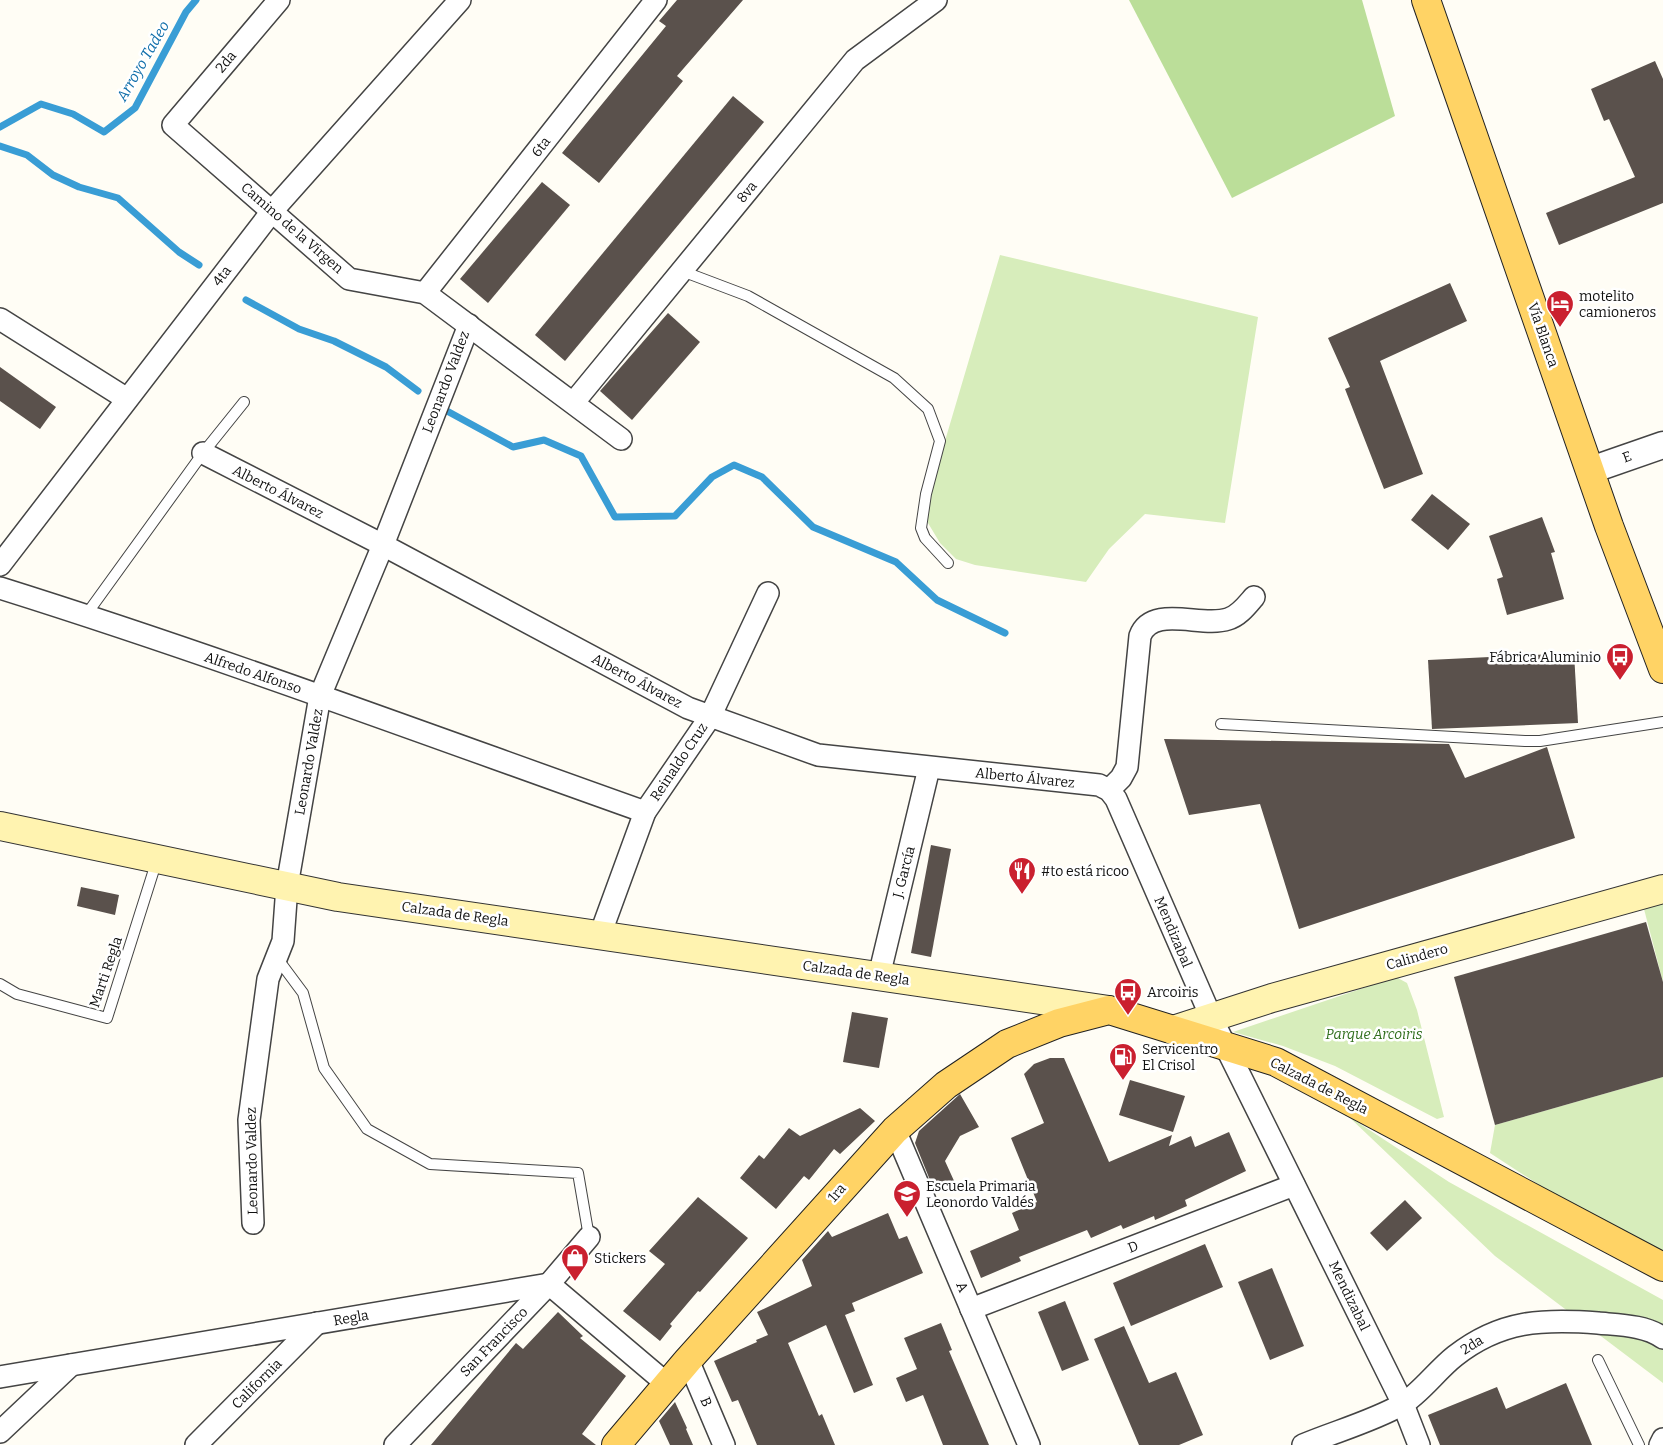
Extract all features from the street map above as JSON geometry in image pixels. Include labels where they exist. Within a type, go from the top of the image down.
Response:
[{"type":"main road","name":"Vía Blanca","points":[[1426,0],[1663,669]]},
{"type":"main road","name":"Calzada de Regla","points":[[0,826],[338,897],[1110,1010],[1276,1062],[1663,1267]]},
{"type":"main road","name":"Calindero","points":[[1173,1030],[1211,1017],[1663,889]]},
{"type":"main road","name":"1ra","points":[[616,1445],[688,1360],[894,1130],[946,1085],[1007,1044],[1059,1023],[1110,1010]]},
{"type":"street","name":"2da","points":[[173,125],[279,0]]},
{"type":"street","name":"4ta","points":[[0,565],[273,210],[460,0]]},
{"type":"street","name":"6ta","points":[[425,293],[656,0]]},
{"type":"street","name":"8va","points":[[574,402],[855,60],[936,0]]},
{"type":"street","name":"Camino de la Virgen","points":[[173,125],[349,278],[425,293],[574,402],[621,439]]},
{"type":"street","points":[[0,319],[127,399]]},
{"type":"street","name":"Leonardo Valdez","points":[[254,1223],[249,1120],[268,979],[283,941],[287,886],[320,696],[383,545],[469,325]]},
{"type":"street","name":"E","points":[[1591,470],[1663,445]]},
{"type":"street","name":"Alberto Álvarez","points":[[203,453],[383,545],[688,708],[710,717],[818,755],[1099,785],[1109,790]]},
{"type":"street","name":"Alfredo Alfonso","points":[[0,588],[86,615],[320,696],[645,812]]},
{"type":"street","name":"Reinaldo Cruz","points":[[600,936],[645,812],[710,717],[768,593]]},
{"type":"street","points":[[1109,790],[1121,778],[1127,767],[1140,636],[1143,626],[1151,621],[1165,619],[1219,621],[1230,619],[1254,597]]},
{"type":"street","name":"J. García","points":[[878,976],[929,768]]},
{"type":"street","name":"Mendizabal","points":[[1109,790],[1116,799],[1211,1017],[1402,1404],[1419,1445]]},
{"type":"street","name":"A","points":[[894,1130],[1029,1445]]},
{"type":"street","name":"D","points":[[971,1309],[1294,1185]]},
{"type":"street","name":"San Francisco","points":[[395,1445],[549,1284],[589,1237]]},
{"type":"street","points":[[549,1284],[667,1384]]},
{"type":"street","name":"Regla","points":[[0,1376],[549,1284]]},
{"type":"street","name":"2da","points":[[1303,1445],[1402,1404],[1455,1356],[1495,1331],[1539,1321],[1575,1322],[1637,1328],[1649,1331],[1663,1338]]},
{"type":"street","name":"California","points":[[196,1445],[318,1324]]},
{"type":"street","name":"B","points":[[688,1360],[724,1445]]},
{"type":"street","points":[[0,1432],[71,1365]]},
{"type":"street","points":[[1660,1445],[1663,1439]]},
{"type":"lane","points":[[682,271],[748,296],[886,373],[928,409],[940,441],[926,494],[921,528],[925,538],[948,564]]},
{"type":"lane","points":[[86,615],[203,453],[244,402]]},
{"type":"lane","points":[[1221,724],[1525,741],[1663,722]]},
{"type":"lane","name":"Marti Regla","points":[[0,984],[17,994],[108,1018],[157,859]]},
{"type":"lane","points":[[277,958],[303,993],[324,1068],[367,1129],[430,1164],[578,1173],[589,1237]]},
{"type":"lane","points":[[1598,1360],[1639,1445]]},
{"type":"green space","points":[[1129,0],[1362,0],[1395,116],[1232,198]]},
{"type":"green space","points":[[1000,255],[1258,317],[1225,523],[1145,514],[1109,549],[1086,582],[975,565],[956,559],[940,543],[928,523],[926,505]]},
{"type":"green space","points":[[1663,903],[1663,982],[1644,909]]},
{"type":"green space","name":"Parque Arcoiris","points":[[1396,977],[1407,983],[1417,1010],[1444,1117],[1437,1119],[1335,1066],[1283,1046],[1233,1032]]},
{"type":"green space","points":[[1663,1077],[1663,1253],[1587,1216],[1490,1153],[1495,1125]]},
{"type":"green space","points":[[1348,1116],[1449,1182],[1663,1300],[1663,1383],[1495,1256]]},
{"type":"building","points":[[677,0],[743,0],[677,76],[683,81],[599,183],[562,153],[666,26],[659,21]]},
{"type":"building","points":[[1655,61],[1663,79],[1663,203],[1559,245],[1546,213],[1635,177],[1609,119],[1604,121],[1591,89]]},
{"type":"building","points":[[733,96],[764,122],[565,361],[535,335]]},
{"type":"building","points":[[542,182],[570,205],[488,303],[460,279]]},
{"type":"building","points":[[1450,283],[1467,321],[1380,361],[1423,474],[1384,489],[1345,389],[1350,387],[1328,338]]},
{"type":"building","points":[[668,313],[700,342],[632,420],[600,391]]},
{"type":"building","points":[[0,367],[56,407],[40,429],[0,401]]},
{"type":"building","points":[[1432,494],[1470,524],[1448,550],[1411,520]]},
{"type":"building","points":[[1542,517],[1555,552],[1551,553],[1564,599],[1507,615],[1497,579],[1503,577],[1489,536]]},
{"type":"building","points":[[1574,653],[1578,723],[1432,729],[1428,660]]},
{"type":"building","points":[[1164,739],[1449,744],[1465,778],[1547,747],[1575,838],[1299,929],[1260,804],[1189,815]]},
{"type":"building","points":[[931,845],[951,849],[931,957],[911,953]]},
{"type":"building","points":[[81,887],[119,895],[115,915],[77,906]]},
{"type":"building","points":[[1646,922],[1663,982],[1663,1077],[1495,1125],[1454,977]]},
{"type":"building","points":[[852,1012],[888,1018],[879,1068],[843,1062]]},
{"type":"building","points":[[1050,1058],[1064,1058],[1109,1162],[1172,1135],[1169,1146],[1191,1136],[1195,1147],[1229,1132],[1246,1171],[1185,1200],[1187,1206],[1155,1220],[1154,1216],[1123,1229],[1121,1225],[1091,1238],[1087,1230],[1019,1257],[1021,1261],[981,1278],[970,1251],[1019,1230],[1012,1213],[1037,1202],[1011,1138],[1044,1123],[1024,1074],[1034,1064]]},
{"type":"building","points":[[1130,1080],[1185,1096],[1173,1132],[1119,1115]]},
{"type":"building","points":[[960,1094],[979,1127],[960,1136],[945,1161],[955,1183],[934,1190],[915,1143],[919,1131]]},
{"type":"building","points":[[860,1108],[875,1121],[840,1154],[834,1149],[809,1180],[804,1176],[776,1209],[740,1178],[759,1155],[764,1159],[789,1128],[800,1136]]},
{"type":"building","points":[[698,1197],[748,1238],[700,1292],[698,1291],[670,1324],[672,1326],[660,1341],[623,1311],[665,1264],[649,1251]]},
{"type":"building","points":[[1405,1200],[1422,1218],[1387,1251],[1370,1233]]},
{"type":"building","points":[[888,1213],[899,1239],[907,1236],[923,1273],[852,1303],[855,1311],[845,1315],[873,1385],[854,1393],[826,1325],[788,1343],[819,1416],[822,1414],[835,1445],[757,1445],[738,1400],[732,1402],[714,1361],[757,1342],[756,1340],[768,1335],[757,1312],[812,1286],[802,1260],[828,1231],[832,1237]]},
{"type":"building","points":[[1205,1244],[1223,1287],[1131,1326],[1113,1283]]},
{"type":"building","points":[[1272,1268],[1304,1346],[1270,1360],[1238,1282]]},
{"type":"building","points":[[1065,1301],[1089,1360],[1062,1371],[1038,1312]]},
{"type":"building","points":[[558,1312],[583,1336],[580,1338],[626,1376],[582,1434],[596,1445],[431,1445],[516,1343],[523,1349]]},
{"type":"building","points":[[941,1323],[952,1350],[949,1351],[989,1445],[943,1445],[923,1395],[906,1402],[896,1378],[917,1369],[904,1338]]},
{"type":"building","points":[[1124,1326],[1149,1383],[1176,1372],[1203,1435],[1179,1445],[1139,1445],[1094,1339]]},
{"type":"building","points":[[1566,1383],[1592,1445],[1440,1445],[1428,1415],[1497,1387],[1506,1409]]},
{"type":"building","points":[[675,1402],[693,1445],[670,1445],[659,1421]]},
{"type":"waterway","name":"Arroyo Tadeo","points":[[0,127],[41,104],[73,114],[104,132],[135,108],[186,12],[196,0]]},
{"type":"waterway","points":[[0,146],[27,155],[53,175],[79,187],[118,198],[179,252],[199,265]]},
{"type":"waterway","points":[[246,300],[299,329],[334,341],[386,367],[418,391]]},
{"type":"waterway","points":[[447,411],[513,447],[544,440],[581,456],[615,517],[675,516],[712,477],[734,465],[762,477],[813,527],[896,562],[937,600],[1005,633]]},
{"type":"place","name":"motelito camioneros","points":[[1560,328]]},
{"type":"place","name":"Fábrica Aluminio","points":[[1620,681]]},
{"type":"place","name":"#to está ricoo","points":[[1022,895]]},
{"type":"place","name":"Arcoiris","points":[[1128,1016]]},
{"type":"place","name":"Servicentro El Crisol","points":[[1123,1081]]},
{"type":"place","name":"Escuela Primaria Leonordo Valdés","points":[[907,1218]]},
{"type":"place","name":"Stickers","points":[[575,1282]]}]
